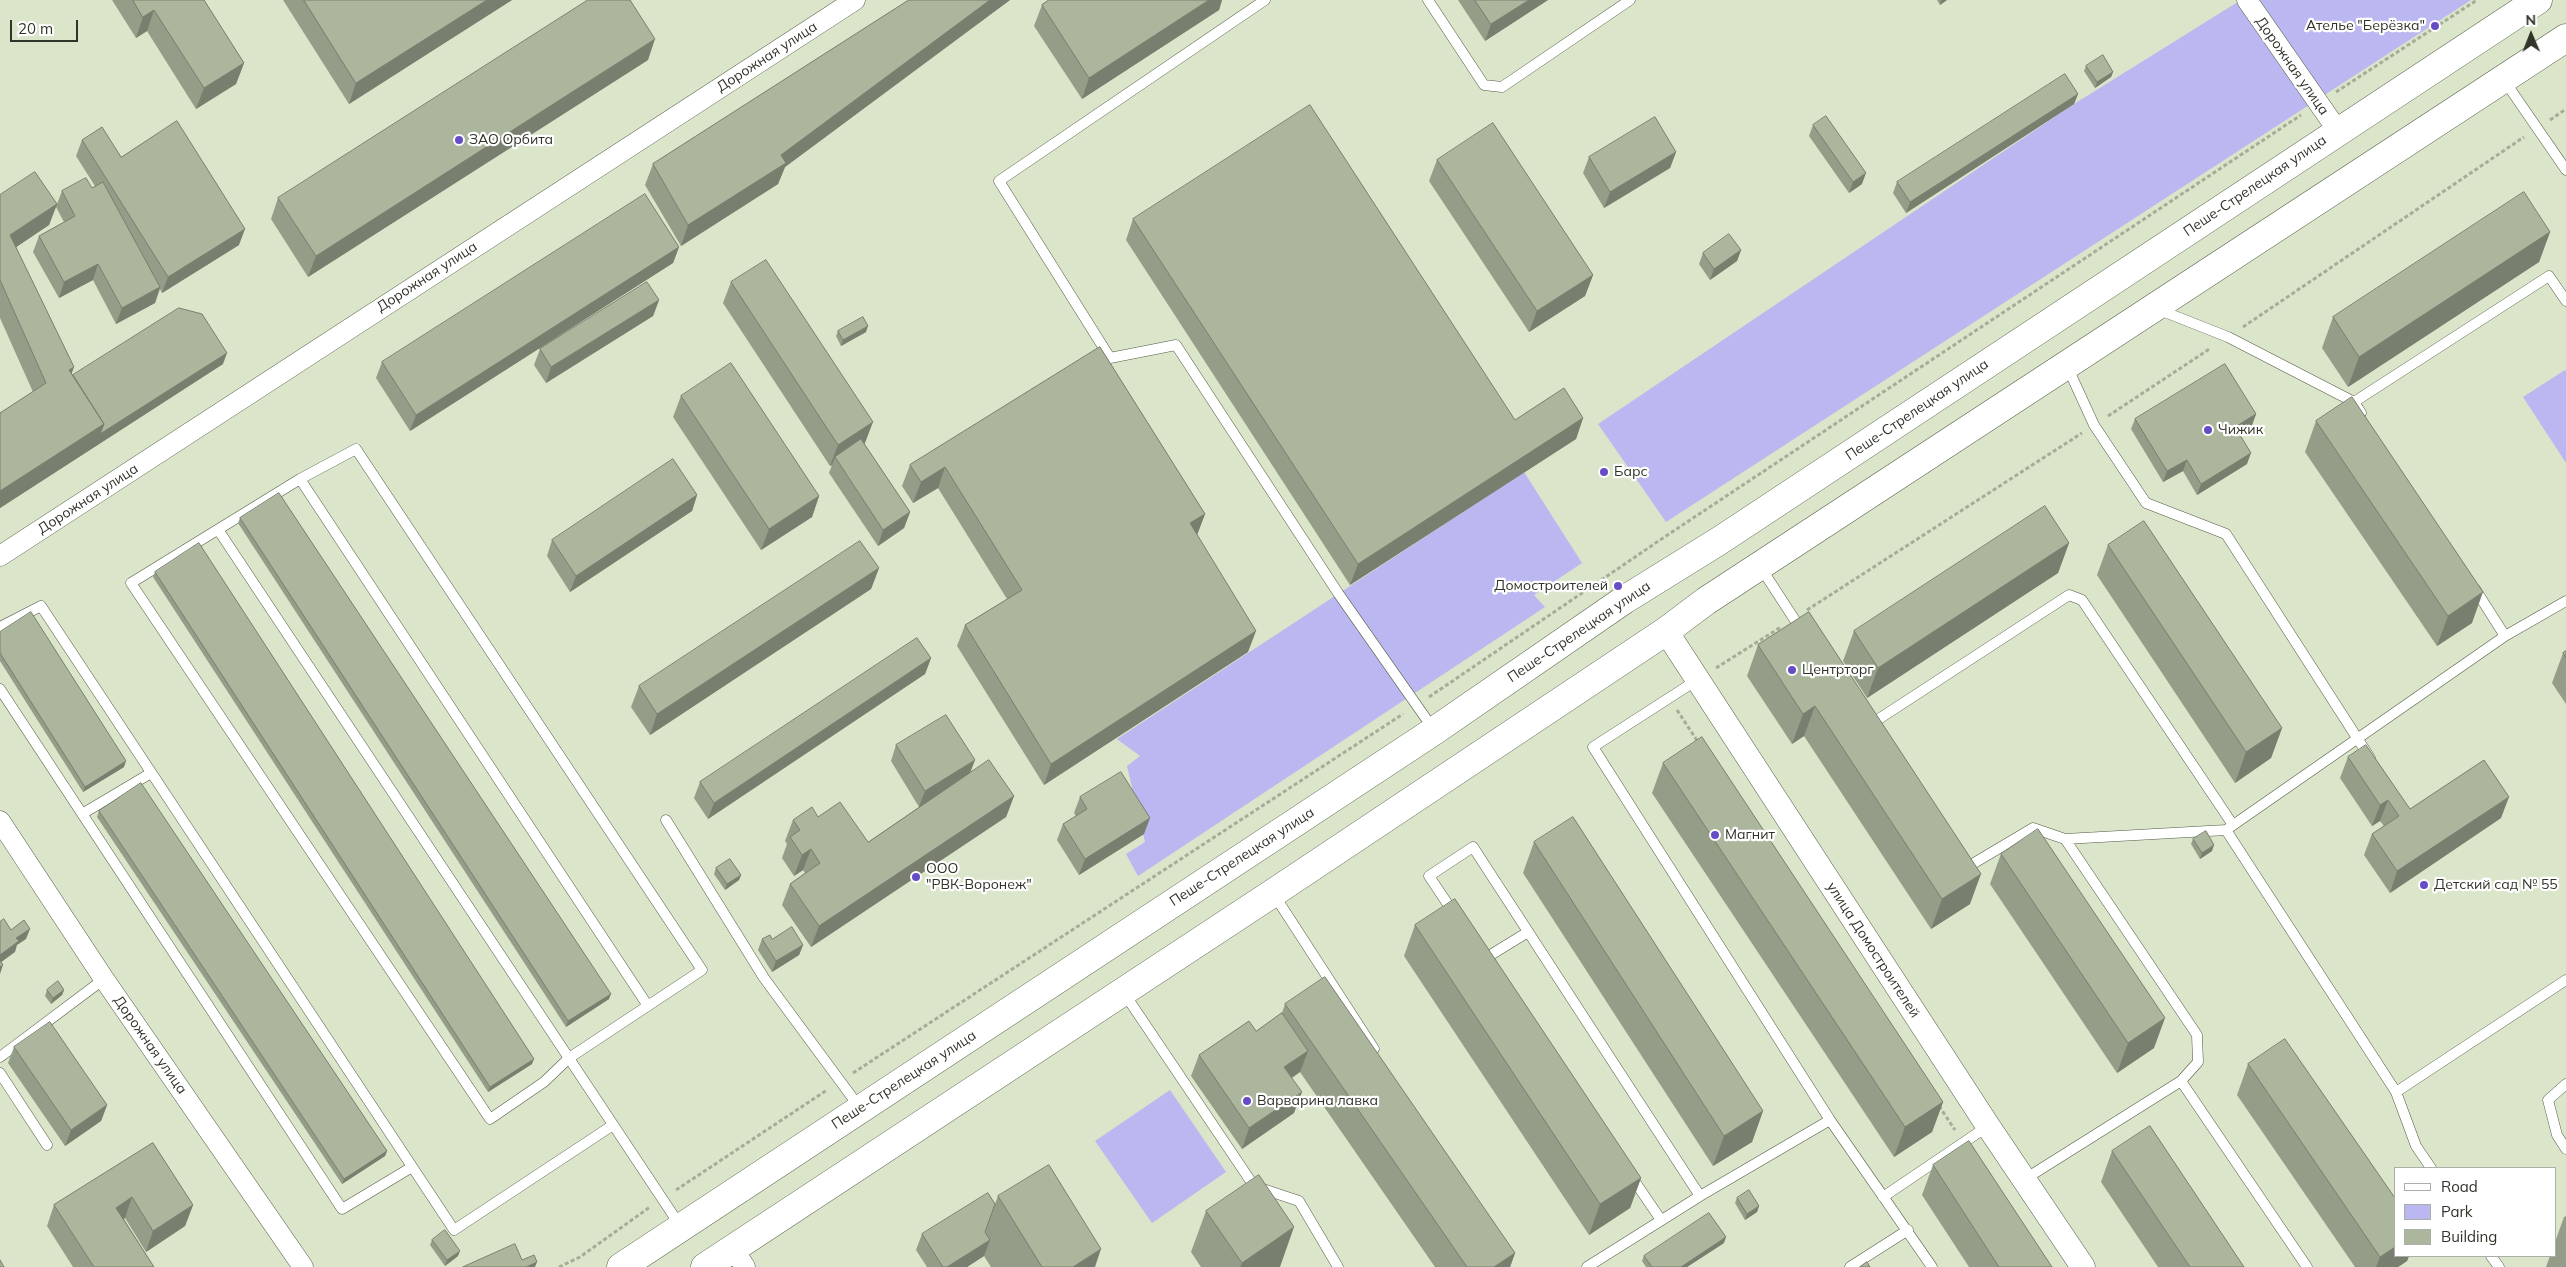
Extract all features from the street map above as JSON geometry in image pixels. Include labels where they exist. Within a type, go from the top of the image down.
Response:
[{"type":"main road","name":"Пеше-Стрелецкая улица","points":[[621,1267],[1434,731],[1624,600],[1719,541],[2538,0]]},
{"type":"main road","points":[[704,1267],[739,1257],[1123,992],[1666,631],[1706,601],[2566,38]]},
{"type":"street","name":"Дорожная улица","points":[[0,556],[855,0]]},
{"type":"street","name":"Дорожная улица","points":[[2246,0],[2338,131]]},
{"type":"street","name":"улица Домостроителей","points":[[1666,631],[1988,1126],[2084,1267]]},
{"type":"street","name":"Дорожная улица","points":[[0,821],[104,979],[303,1267]]},
{"type":"lane","points":[[1265,0],[999,181],[1110,358],[1176,345],[1338,593],[1434,731]]},
{"type":"lane","points":[[1428,0],[1484,85],[1502,87],[1630,0]]},
{"type":"lane","points":[[2504,79],[2566,170]]},
{"type":"lane","points":[[2354,402],[2549,276],[2566,301]]},
{"type":"lane","points":[[2153,308],[2228,337],[2354,402],[2365,418]]},
{"type":"lane","points":[[2066,365],[2094,425],[2146,503],[2226,534],[2378,770]]},
{"type":"lane","points":[[356,449],[702,970],[569,1058],[544,1082],[490,1118],[131,583],[219,531],[300,479],[356,449]]},
{"type":"lane","points":[[300,479],[648,1006]]},
{"type":"lane","points":[[219,531],[661,1199],[682,1227]]},
{"type":"lane","points":[[1760,567],[1809,642]]},
{"type":"lane","points":[[2468,578],[2505,636]]},
{"type":"lane","points":[[1866,727],[2068,595],[2082,600],[2229,827],[2396,1092],[2416,1146],[2430,1167]]},
{"type":"lane","points":[[1957,862],[1962,870],[2033,828],[2065,838],[2229,827],[2505,636],[2566,601]]},
{"type":"lane","points":[[0,627],[41,606],[454,1230],[613,1125]]},
{"type":"lane","points":[[1697,680],[1593,747],[1830,1120],[1932,1267]]},
{"type":"lane","points":[[0,689],[342,1210],[412,1167]]},
{"type":"lane","points":[[82,814],[151,773]]},
{"type":"lane","points":[[666,820],[764,978],[860,1109]]},
{"type":"lane","points":[[2025,1179],[2181,1081],[2198,1062],[2197,1035],[2065,838]]},
{"type":"lane","points":[[1462,926],[1429,876],[1473,847],[1700,1196]]},
{"type":"lane","points":[[1273,893],[1379,1057]]},
{"type":"lane","points":[[1484,959],[1528,932]]},
{"type":"lane","points":[[0,1057],[104,979]]},
{"type":"lane","points":[[2396,1092],[2566,980]]},
{"type":"lane","points":[[1123,992],[1254,1186],[1299,1201],[1338,1267]]},
{"type":"lane","points":[[0,1074],[47,1145]]},
{"type":"lane","points":[[2181,1081],[2307,1267]]},
{"type":"lane","points":[[2566,1084],[2548,1100],[2557,1135],[2566,1149]]},
{"type":"lane","points":[[1587,1267],[1700,1196],[1830,1120]]},
{"type":"lane","points":[[1883,1198],[1988,1126]]},
{"type":"lane","points":[[1622,1163],[1661,1220]]},
{"type":"lane","points":[[1850,1267],[1908,1230]]},
{"type":"path","points":[[559,1267],[580,1257],[661,1199],[1416,705],[1663,538],[2478,0]]},
{"type":"path","points":[[1697,680],[2228,337],[2566,109]]},
{"type":"path","points":[[1669,697],[1701,747]]},
{"type":"path","points":[[1936,1101],[1963,1142]]},
{"type":"green space","points":[[2241,0],[2471,0],[1666,522],[1598,424],[2074,104]]},
{"type":"green space","points":[[2566,371],[2566,463],[2523,397]]},
{"type":"green space","points":[[1524,472],[1582,563],[1534,595],[1545,607],[1138,876],[1126,854],[1145,842],[1127,766],[1140,756],[1117,739]]},
{"type":"green space","points":[[1170,1090],[1226,1172],[1152,1223],[1095,1141]]},
{"type":"building","points":[[133,0],[204,0],[244,63],[204,88],[154,10],[143,17]]},
{"type":"building","points":[[304,0],[487,0],[356,83]]},
{"type":"building","name":"ЗАО Орбита","points":[[588,0],[630,0],[655,39],[316,256],[278,198]]},
{"type":"building","points":[[909,0],[990,0],[781,155],[786,163],[688,225],[653,164]]},
{"type":"building","points":[[1049,0],[1209,0],[1089,78],[1042,5]]},
{"type":"building","points":[[1475,0],[1529,0],[1491,24]]},
{"type":"building","points":[[2103,55],[2113,72],[2097,82],[2086,66]]},
{"type":"building","points":[[2065,74],[2078,94],[1910,202],[1897,182]]},
{"type":"building","points":[[1310,105],[1515,420],[1564,388],[1583,418],[1358,564],[1133,219]]},
{"type":"building","points":[[1826,116],[1866,173],[1853,182],[1813,125]]},
{"type":"building","points":[[1655,117],[1676,152],[1610,192],[1589,157]]},
{"type":"building","points":[[177,121],[245,229],[168,277],[82,140],[102,127],[121,157]]},
{"type":"building","points":[[1493,123],[1593,275],[1537,311],[1437,160]]},
{"type":"building","points":[[35,172],[57,204],[10,235],[74,367],[69,370],[104,424],[0,491],[0,413],[46,383],[0,280],[0,195]]},
{"type":"building","points":[[86,178],[92,188],[103,182],[160,287],[122,308],[98,264],[64,282],[39,236],[75,216],[62,191]]},
{"type":"building","points":[[2524,192],[2550,232],[2359,357],[2333,317]]},
{"type":"building","points":[[645,194],[679,247],[416,415],[382,362]]},
{"type":"building","points":[[1729,234],[1741,250],[1714,269],[1703,253]]},
{"type":"building","points":[[766,260],[873,422],[838,445],[731,282]]},
{"type":"building","points":[[647,282],[659,300],[551,367],[540,349]]},
{"type":"building","points":[[179,308],[202,314],[227,353],[100,434],[104,424],[73,375]]},
{"type":"building","points":[[863,317],[868,326],[843,340],[838,331]]},
{"type":"building","points":[[1100,347],[1205,514],[1190,523],[1256,631],[1051,764],[965,625],[1022,590],[945,467],[921,482],[910,465]]},
{"type":"building","points":[[731,363],[819,496],[769,529],[681,396]]},
{"type":"building","points":[[2225,364],[2256,414],[2235,427],[2251,453],[2201,484],[2187,460],[2167,471],[2135,419]]},
{"type":"building","points":[[2352,397],[2483,592],[2448,616],[2316,421]]},
{"type":"building","points":[[861,439],[910,512],[883,530],[835,457]]},
{"type":"building","points":[[673,459],[697,495],[576,576],[552,540]]},
{"type":"building","points":[[279,493],[611,994],[568,1021],[240,518]]},
{"type":"building","points":[[2045,506],[2069,543],[1878,668],[1854,631]]},
{"type":"building","points":[[2144,521],[2282,728],[2246,752],[2108,545]]},
{"type":"building","points":[[860,541],[879,568],[657,714],[639,686]]},
{"type":"building","points":[[199,543],[534,1059],[490,1087],[155,572]]},
{"type":"building","points":[[31,612],[126,761],[85,787],[0,653],[0,632]]},
{"type":"building","points":[[1809,612],[1981,874],[1942,899],[1815,706],[1803,714],[1758,645]]},
{"type":"building","points":[[917,638],[931,658],[714,803],[700,782]]},
{"type":"building","points":[[946,715],[975,760],[925,791],[896,745]]},
{"type":"building","points":[[1702,737],[1943,1102],[1905,1127],[1663,763]]},
{"type":"building","points":[[2366,745],[2410,809],[2484,760],[2509,797],[2397,871],[2372,834],[2399,816],[2388,800],[2380,805],[2348,757]]},
{"type":"building","points":[[989,760],[1014,796],[819,926],[790,884],[820,863],[811,849],[802,855],[790,837],[800,830],[793,820],[812,807],[818,817],[840,802],[868,842]]},
{"type":"building","points":[[1121,772],[1150,818],[1085,859],[1063,824],[1087,809],[1080,797]]},
{"type":"building","points":[[141,783],[387,1151],[344,1179],[99,811]]},
{"type":"building","points":[[1573,817],[1763,1111],[1724,1136],[1534,842]]},
{"type":"building","points":[[2038,829],[2165,1018],[2128,1043],[2001,854]]},
{"type":"building","points":[[2206,831],[2214,845],[2202,853],[2193,839]]},
{"type":"building","points":[[730,859],[741,875],[727,884],[716,868]]},
{"type":"building","points":[[1455,899],[1641,1178],[1600,1204],[1415,925]]},
{"type":"building","points":[[4,919],[11,930],[24,920],[30,929],[16,938],[19,941],[0,955],[0,922]]},
{"type":"building","points":[[792,927],[803,945],[776,961],[762,939],[770,935],[772,939]]},
{"type":"building","points":[[1325,977],[1515,1253],[1494,1267],[1467,1267],[1285,1004]]},
{"type":"building","points":[[58,981],[64,990],[53,998],[47,990]]},
{"type":"building","name":"Варварина лавка","points":[[1282,1013],[1308,1051],[1284,1067],[1302,1092],[1249,1128],[1199,1055],[1249,1021],[1256,1031]]},
{"type":"building","points":[[50,1022],[107,1105],[71,1130],[14,1047]]},
{"type":"building","points":[[2285,1039],[2394,1197],[2394,1248],[2380,1257],[2248,1064]]},
{"type":"building","points":[[2150,1126],[2244,1267],[2190,1267],[2112,1151]]},
{"type":"building","points":[[1969,1141],[2052,1267],[1999,1267],[1933,1165]]},
{"type":"building","points":[[153,1143],[193,1205],[153,1231],[132,1197],[116,1208],[154,1267],[94,1267],[54,1205]]},
{"type":"building","points":[[1049,1165],[1101,1249],[1073,1267],[1042,1267],[998,1196]]},
{"type":"building","points":[[1259,1175],[1294,1227],[1242,1263],[1206,1211]]},
{"type":"building","points":[[1749,1190],[1759,1206],[1747,1214],[1737,1198]]},
{"type":"building","points":[[988,1193],[995,1204],[985,1232],[990,1240],[947,1267],[943,1267],[922,1234]]},
{"type":"building","points":[[1709,1213],[1726,1237],[1681,1267],[1652,1267],[1644,1256]]},
{"type":"building","points":[[445,1230],[460,1251],[447,1260],[432,1240]]},
{"type":"building","points":[[515,1244],[522,1260],[534,1255],[537,1262],[526,1267],[463,1267]]},
{"type":"building","points":[[1867,1262],[1870,1267],[1860,1267]]},
{"type":"place","name":"Ателье \"Берёзка\"","points":[[2435,26]]},
{"type":"place","name":"ЗАО Орбита","points":[[459,140]]},
{"type":"place","name":"Чижик","points":[[2208,430]]},
{"type":"place","name":"Барс","points":[[1604,472]]},
{"type":"place","name":"Домостроителей","points":[[1618,586]]},
{"type":"place","name":"Центрторг","points":[[1792,670]]},
{"type":"place","name":"Магнит","points":[[1715,835]]},
{"type":"place","name":"ООО \"РВК-Воронеж\"","points":[[916,877]]},
{"type":"place","name":"Детский сад № 55","points":[[2424,885]]},
{"type":"place","name":"Варварина лавка","points":[[1247,1101]]}]
